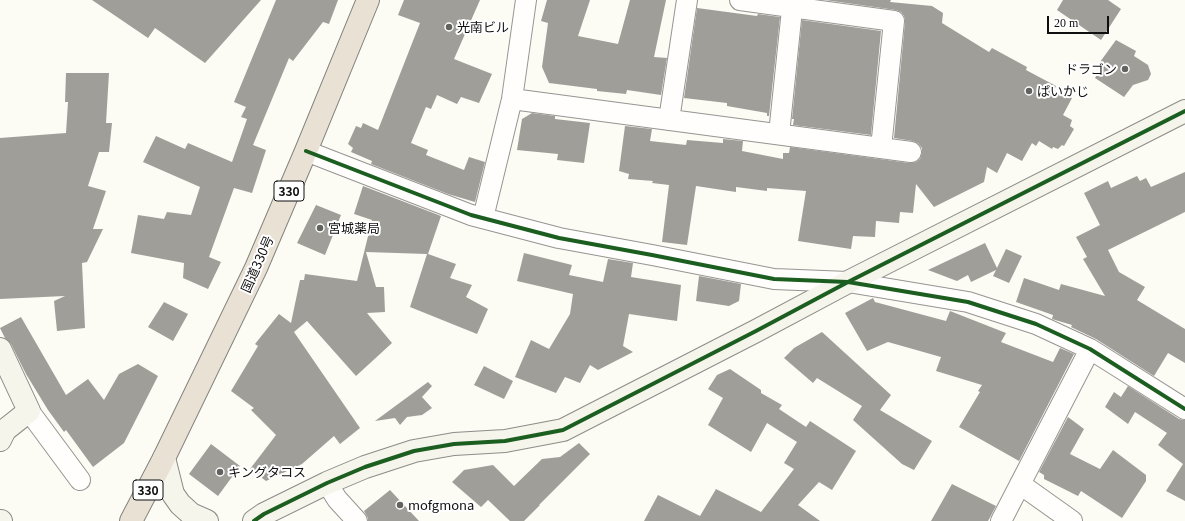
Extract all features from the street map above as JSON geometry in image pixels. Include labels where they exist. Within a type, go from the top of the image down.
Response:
[{"type":"highway","name":"国道330号","points":[[131,521],[164,458],[256,268],[306,152],[368,0]]},
{"type":"street","points":[[483,218],[512,99],[526,0]]},
{"type":"street","points":[[669,120],[687,0]]},
{"type":"street","points":[[740,0],[793,4],[894,21],[881,148]]},
{"type":"street","points":[[779,134],[793,4]]},
{"type":"street","points":[[512,99],[911,152]]},
{"type":"street","points":[[242,521],[259,517],[328,483],[365,467],[414,451],[454,444],[505,441],[563,430],[848,282],[1185,111]]},
{"type":"street","points":[[306,152],[464,212],[558,238],[652,254],[774,279],[848,282],[968,302],[1036,324],[1090,350],[1185,409]]},
{"type":"street","points":[[0,349],[30,411],[80,480]]},
{"type":"street","points":[[1001,521],[1090,350]]},
{"type":"street","points":[[0,440],[5,430],[30,411]]},
{"type":"street","points":[[164,458],[173,494],[180,504],[191,514],[207,521]]},
{"type":"street","points":[[328,483],[337,499],[357,521]]},
{"type":"street","points":[[1020,484],[1072,521]]},
{"type":"building","points":[[92,0],[261,0],[205,63],[155,28],[148,38]]},
{"type":"building","points":[[276,0],[338,0],[329,24],[323,22],[293,61],[289,58],[253,145],[266,150],[252,193],[234,188],[209,257],[221,262],[208,289],[183,278],[184,263],[131,253],[138,215],[164,219],[167,212],[191,215],[200,187],[143,162],[156,136],[185,149],[188,143],[232,162],[247,119],[241,117],[246,107],[234,102]]},
{"type":"building","points":[[404,0],[480,0],[454,59],[492,74],[479,103],[461,97],[457,104],[437,95],[431,109],[426,107],[411,143],[428,150],[426,155],[464,170],[469,157],[485,162],[475,202],[448,194],[371,164],[372,161],[351,152],[353,148],[348,144],[356,126],[361,128],[363,123],[378,130],[420,23],[398,15]]},
{"type":"building","points":[[547,0],[590,0],[578,36],[618,44],[630,0],[666,0],[654,57],[667,58],[661,95],[627,90],[626,94],[597,91],[597,89],[549,83],[542,67],[548,23],[541,21]]},
{"type":"building","points":[[825,0],[891,0],[890,2],[932,6],[943,13],[942,23],[989,52],[992,48],[1027,67],[1026,70],[1056,86],[1054,90],[1072,98],[1063,115],[1072,120],[1070,126],[1074,129],[1064,146],[1062,145],[1058,149],[1053,147],[1052,149],[1039,141],[1036,146],[1032,143],[1022,161],[1007,153],[997,173],[987,167],[984,182],[934,207],[916,184],[913,213],[900,212],[899,223],[876,221],[875,237],[853,236],[851,249],[798,241],[806,191],[767,188],[767,191],[736,187],[736,192],[696,186],[687,245],[662,242],[669,185],[652,183],[653,181],[628,179],[629,174],[619,171],[625,126],[652,129],[650,141],[686,145],[687,140],[723,143],[723,139],[743,141],[742,151],[783,159],[783,153],[789,153],[790,147],[909,163],[916,162],[920,159],[922,148],[918,143],[894,138],[905,22],[904,16],[901,12],[896,10]]},
{"type":"building","points":[[1063,0],[1108,0],[1121,9],[1101,40],[1057,10]]},
{"type":"building","points":[[697,8],[757,16],[758,14],[780,17],[769,116],[767,116],[767,113],[727,106],[727,103],[684,98]]},
{"type":"building","points":[[802,20],[881,31],[871,135],[793,125],[794,119],[792,119]]},
{"type":"building","name":"ドラゴン","points":[[1116,40],[1136,51],[1134,56],[1148,65],[1151,74],[1148,80],[1133,85],[1124,97],[1095,78],[1103,65],[1100,62]]},
{"type":"building","points":[[66,73],[109,73],[106,123],[112,123],[109,152],[99,152],[88,186],[106,191],[93,229],[103,229],[87,262],[82,263],[85,328],[57,331],[54,301],[65,296],[0,299],[0,138],[66,133],[68,102],[65,102]]},
{"type":"building","points":[[532,113],[555,116],[555,119],[590,123],[584,163],[557,160],[558,154],[517,150],[522,119]]},
{"type":"building","points":[[1185,172],[1185,212],[1108,250],[1119,272],[1145,287],[1137,300],[1185,329],[1185,363],[1168,353],[1154,376],[1096,339],[1071,327],[1072,325],[1052,319],[1053,315],[1016,302],[1024,278],[1059,290],[1061,284],[1105,296],[1083,259],[1087,257],[1076,237],[1100,225],[1084,193],[1108,181],[1111,188],[1137,176],[1140,181],[1146,178],[1151,187]]},
{"type":"building","points":[[363,186],[441,216],[428,254],[456,264],[450,278],[472,285],[466,297],[488,309],[477,334],[410,307],[427,254],[366,252],[376,287],[384,287],[385,312],[367,313],[392,343],[356,376],[307,321],[294,332],[360,428],[340,444],[334,436],[302,464],[266,481],[250,469],[276,435],[251,410],[254,408],[231,391],[258,346],[255,344],[279,314],[291,323],[300,280],[304,280],[305,274],[357,281],[372,220],[354,214]]},
{"type":"building","name":"宮城薬局","points":[[316,205],[341,215],[325,255],[297,243]]},
{"type":"building","points":[[985,243],[997,268],[1006,249],[1022,256],[1009,283],[993,276],[996,270],[971,282],[968,275],[957,281],[928,270]]},
{"type":"building","points":[[524,253],[572,265],[569,275],[603,282],[608,259],[633,263],[631,277],[681,285],[677,321],[629,314],[623,346],[633,352],[598,370],[590,365],[580,383],[565,377],[556,393],[515,377],[531,340],[549,349],[570,314],[573,294],[517,281]]},
{"type":"building","points":[[699,276],[741,284],[739,301],[729,306],[696,301]]},
{"type":"building","points":[[873,298],[875,302],[946,321],[950,311],[1006,333],[1001,342],[1053,362],[1060,348],[1074,354],[1019,461],[959,427],[980,392],[978,391],[982,385],[936,371],[941,357],[888,342],[867,351],[845,313]]},
{"type":"building","points":[[164,302],[188,314],[173,341],[148,327]]},
{"type":"building","points":[[21,317],[66,395],[88,379],[104,400],[119,374],[138,364],[158,376],[124,443],[93,467],[66,430],[64,432],[48,410],[26,374],[11,344],[5,338],[0,328]]},
{"type":"building","points":[[822,332],[891,395],[880,410],[932,441],[914,470],[902,464],[853,420],[862,406],[817,378],[813,383],[784,358],[794,348]]},
{"type":"building","points":[[484,366],[513,381],[504,399],[474,385]]},
{"type":"building","points":[[730,369],[761,390],[761,393],[782,405],[779,409],[806,427],[810,421],[856,451],[832,490],[819,482],[798,505],[820,521],[644,521],[658,495],[700,516],[716,489],[761,512],[794,469],[784,463],[797,442],[767,423],[751,452],[708,425],[723,398],[708,389],[717,375]]},
{"type":"building","points":[[428,382],[432,386],[422,397],[432,408],[422,415],[407,417],[400,425],[395,418],[375,421]]},
{"type":"building","points":[[1128,386],[1179,419],[1185,420],[1185,501],[1166,491],[1183,464],[1158,445],[1167,433],[1135,412],[1128,424],[1105,407],[1114,392],[1121,397]]},
{"type":"building","points":[[1068,417],[1084,429],[1070,454],[1100,469],[1113,450],[1146,475],[1146,481],[1122,518],[1081,491],[1078,496],[1044,479],[1044,475],[1039,472]]},
{"type":"building","points":[[579,443],[590,454],[524,521],[510,521],[488,500],[481,507],[452,482],[464,470],[493,465],[514,486],[542,459],[560,457]]},
{"type":"building","points":[[211,444],[240,466],[218,496],[189,474]]},
{"type":"building","points":[[952,484],[996,506],[988,521],[931,521]]},
{"type":"building","points":[[390,490],[419,521],[368,521],[364,511]]},
{"type":"cycle path","points":[[254,521],[264,514],[327,483],[365,467],[414,451],[454,444],[505,441],[563,430],[848,282],[1185,111]]},
{"type":"cycle path","points":[[306,151],[471,215],[559,238],[774,279],[848,282],[968,302],[1036,324],[1090,349],[1185,409]]},
{"type":"place","name":"光南ビル","points":[[449,27]]},
{"type":"place","name":"ドラゴン","points":[[1125,69]]},
{"type":"place","name":"ぱいかじ","points":[[1029,91]]},
{"type":"place","name":"宮城薬局","points":[[320,228]]},
{"type":"place","name":"キングタコス","points":[[220,472]]},
{"type":"place","name":"mofgmona","points":[[400,505]]}]
